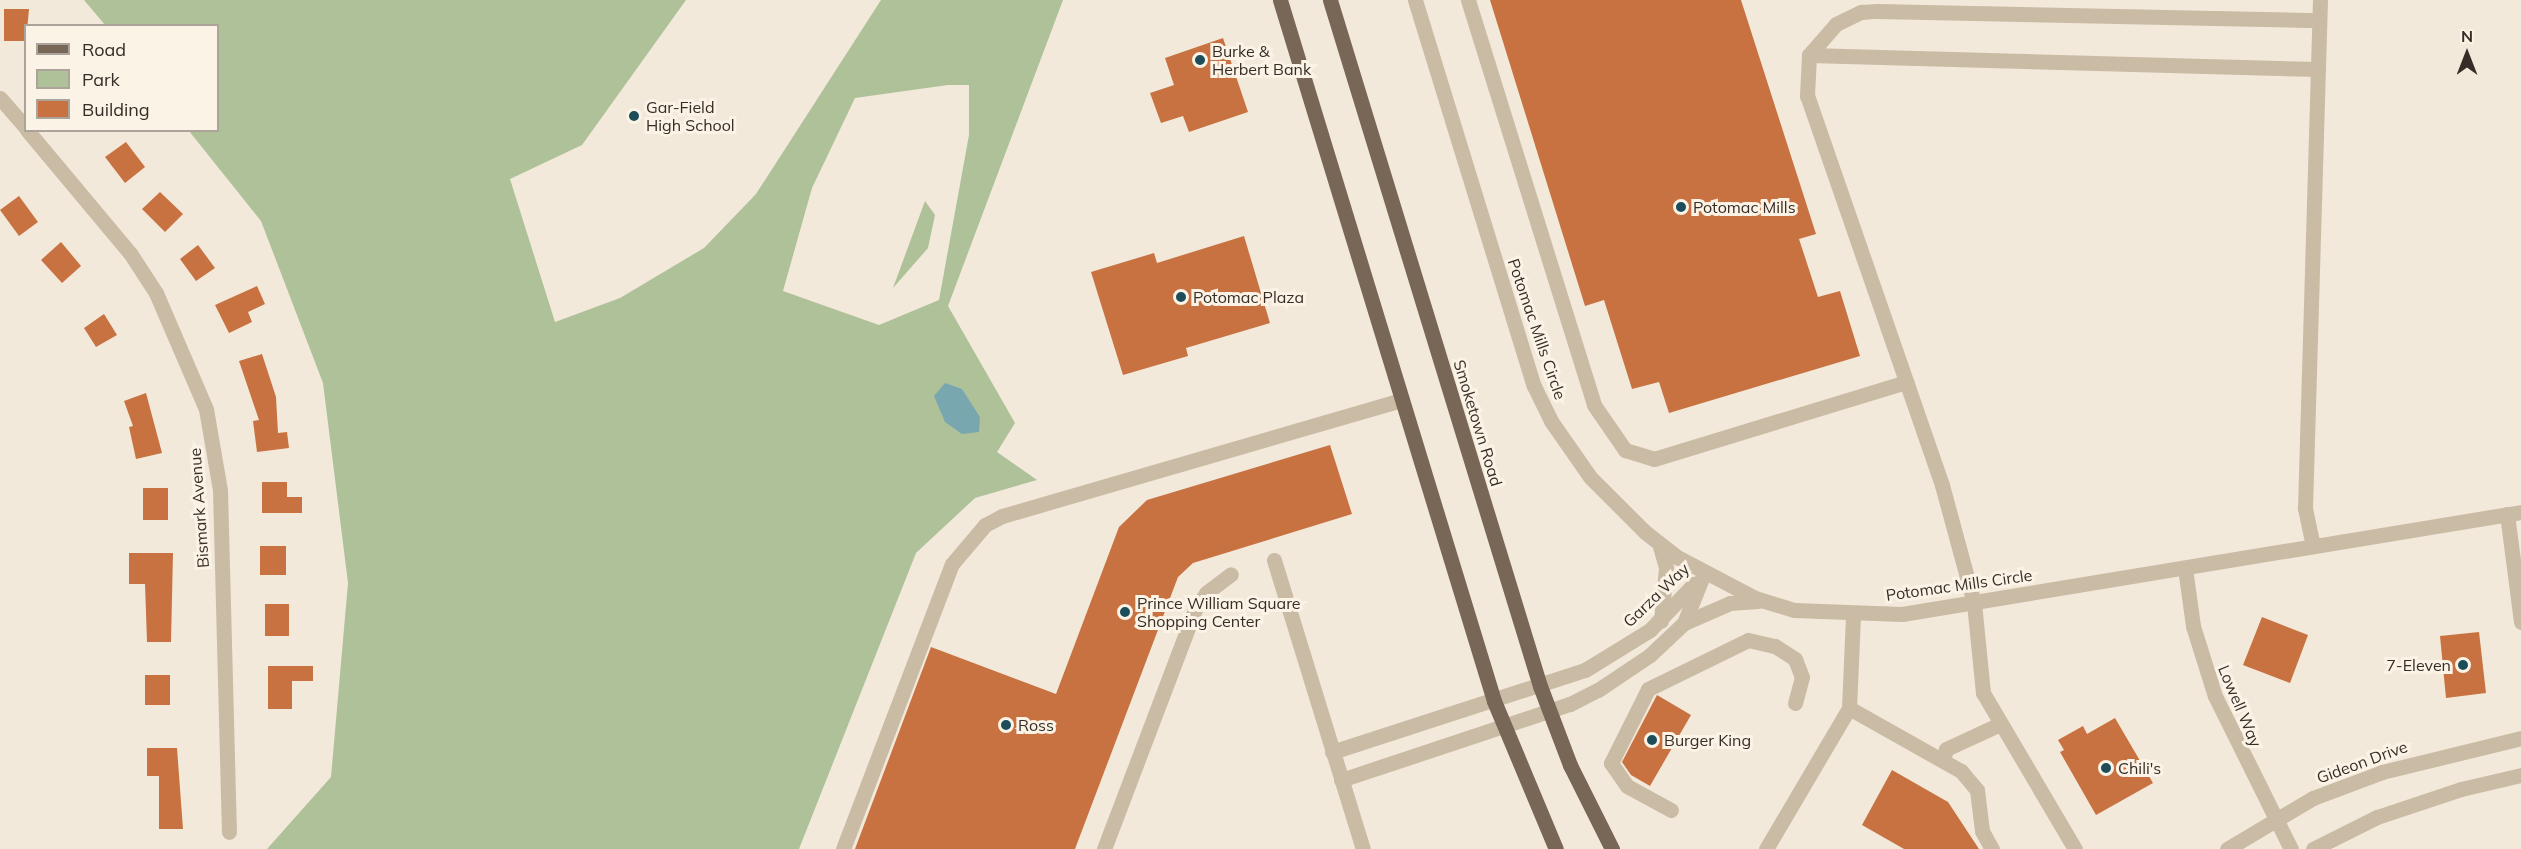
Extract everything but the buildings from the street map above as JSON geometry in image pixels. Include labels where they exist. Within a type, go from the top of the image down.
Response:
[{"type":"main road","points":[[1280,0],[1351,246],[1402,400],[1494,701],[1556,849]]},
{"type":"main road","name":"Smoketown Road","points":[[1330,0],[1540,686],[1549,711],[1612,849]]},
{"type":"street","name":"Potomac Mills Circle","points":[[1415,0],[1534,386],[1567,446],[1590,477],[1659,543],[1704,573],[1770,603],[1853,615],[1902,614],[2514,513]]},
{"type":"street","points":[[1468,0],[1594,405],[1625,450],[1654,459],[1906,382]]},
{"type":"street","points":[[2313,546],[2306,508],[2320,0]]},
{"type":"street","points":[[2074,849],[1998,725],[1983,693],[1974,603],[1942,485],[1807,96],[1809,55],[1836,24],[1862,12],[2319,20]]},
{"type":"street","points":[[1809,55],[2318,69]]},
{"type":"street","name":"Bismark Avenue","points":[[0,98],[24,127]]},
{"type":"street","name":"Bismark Avenue","points":[[28,132],[143,273],[177,335],[206,409],[220,490],[228,832]]},
{"type":"street","points":[[843,849],[952,564],[985,525],[1002,516],[1402,400]]},
{"type":"street","points":[[2514,513],[2521,622]]},
{"type":"street","points":[[1659,543],[1666,568],[1661,621]]},
{"type":"street","points":[[1274,560],[1363,849]]},
{"type":"street","name":"Lowell Way","points":[[2185,568],[2203,665],[2231,736],[2291,849]]},
{"type":"street","name":"Garza Way","points":[[1332,752],[1540,686],[1605,660],[1661,621],[1704,573]]},
{"type":"street","name":"Garza Way","points":[[1341,780],[1549,711],[1624,675],[1684,623],[1704,573]]},
{"type":"street","points":[[1104,849],[1195,609],[1206,592],[1231,574]]},
{"type":"street","points":[[1684,623],[1730,603],[1770,603]]},
{"type":"street","points":[[1766,849],[1849,708],[1853,615]]},
{"type":"street","points":[[1671,810],[1627,786],[1611,763],[1648,689],[1734,643],[1758,640],[1795,659],[1802,677],[1795,703]]},
{"type":"street","points":[[1849,708],[1961,771],[1977,790],[1982,831],[1992,849]]},
{"type":"street","points":[[1943,760],[1946,749],[1998,725]]},
{"type":"street","name":"Gideon Drive","points":[[2227,849],[2274,818],[2382,772],[2521,738]]},
{"type":"street","points":[[2313,849],[2377,817],[2461,789],[2521,776]]},
{"type":"green space","points":[[84,0],[686,0],[582,145],[510,179],[555,322],[620,298],[704,248],[756,194],[881,0],[1063,0],[948,306],[1015,423],[997,452],[1037,480],[975,498],[916,553],[799,849],[267,849],[331,777],[348,583],[323,383],[261,221],[190,132],[219,132],[219,24],[104,24]],"holes":[[[948,85],[969,85],[969,135],[939,300],[879,325],[783,291],[812,188],[855,98]]]},
{"type":"green space","points":[[925,201],[935,215],[928,248],[893,288]]},
{"type":"water","points":[[945,383],[962,389],[980,417],[979,432],[962,434],[945,422],[934,396]]},
{"type":"place","name":"Burke & Herbert Bank","points":[[1200,60]]},
{"type":"place","name":"Gar-Field High School","points":[[634,116]]},
{"type":"place","name":"Potomac Mills","points":[[1681,207]]},
{"type":"place","name":"Potomac Plaza","points":[[1181,297]]},
{"type":"place","name":"Prince William Square Shopping Center","points":[[1125,612]]},
{"type":"place","name":"7-Eleven","points":[[2463,665]]},
{"type":"place","name":"Ross","points":[[1006,725]]},
{"type":"place","name":"Burger King","points":[[1652,740]]},
{"type":"place","name":"Chili's","points":[[2106,768]]}]
